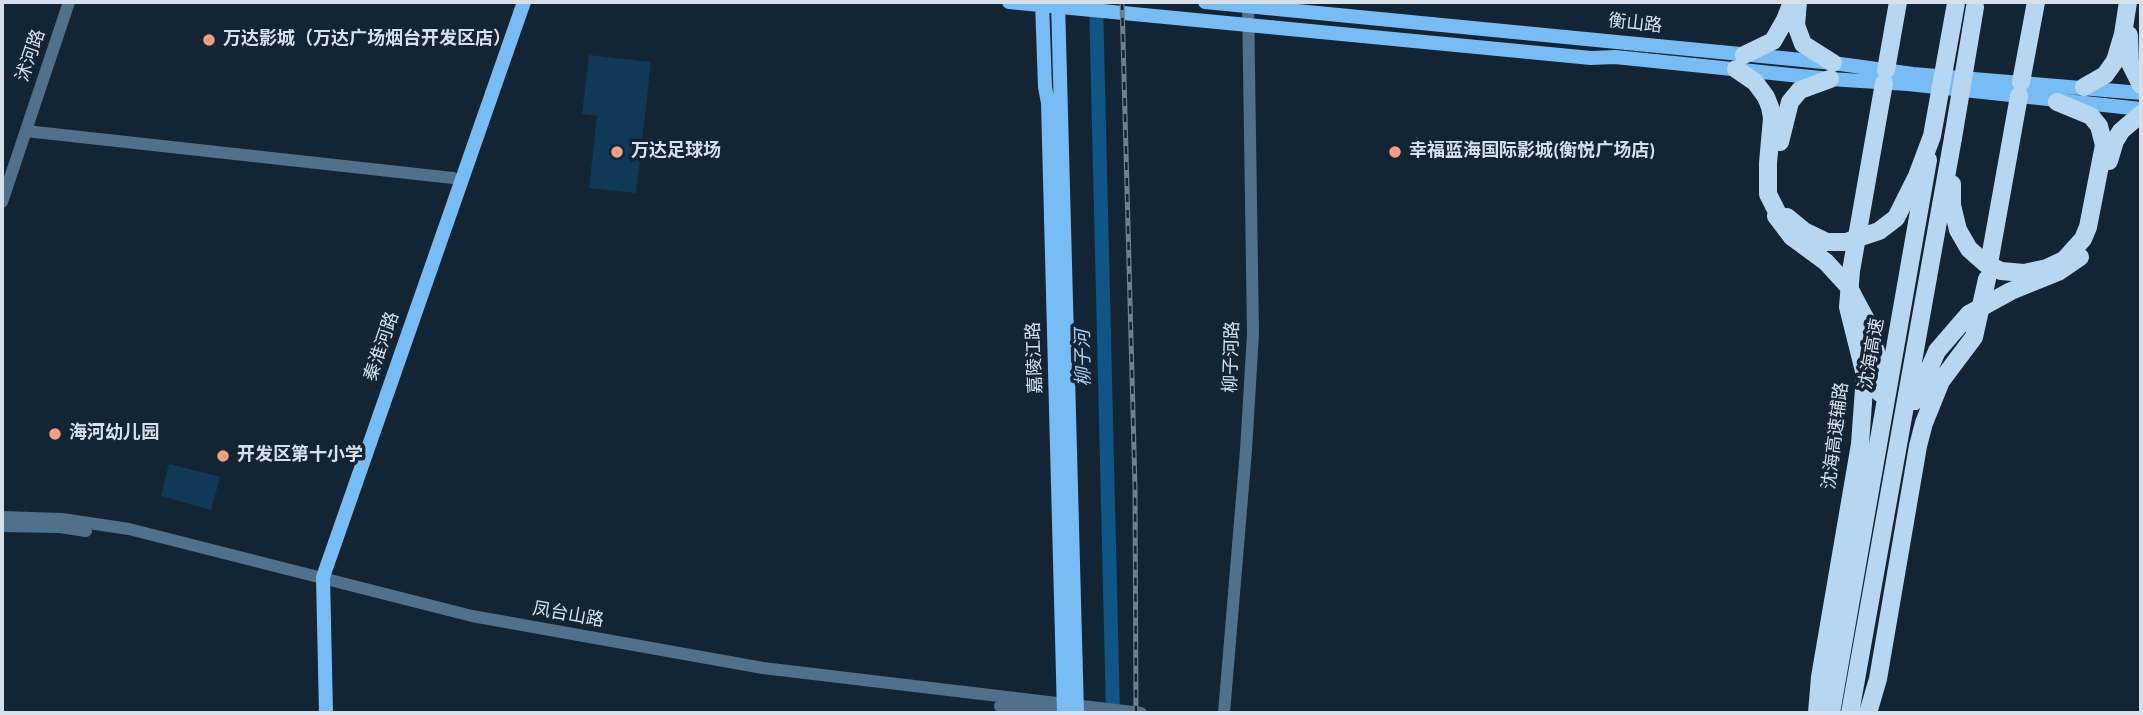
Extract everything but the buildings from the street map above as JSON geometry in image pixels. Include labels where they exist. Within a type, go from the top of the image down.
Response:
[{"type":"highway","points":[[1792,2],[1786,20],[1773,41],[1740,62],[1766,97],[1770,107],[1772,118],[1768,194],[1777,212],[1776,216],[1793,237],[1848,286],[1866,318],[1878,358],[1880,387],[1880,428],[1874,473]]},
{"type":"highway","points":[[1798,2],[1796,25],[1803,44],[1832,71],[1801,90],[1790,102],[1785,117],[1775,176],[1778,195],[1787,217],[1804,231],[1827,242],[1846,242],[1880,231],[1896,218],[1917,176],[1932,136]]},
{"type":"highway","name":"沈海高速辅路","points":[[1818,713],[1820,677],[1860,444],[1865,375],[1848,307],[1851,271],[1898,2]]},
{"type":"highway","name":"沈海高速","points":[[1831,713],[1956,2]]},
{"type":"highway","points":[[1990,258],[2036,2]]},
{"type":"highway","points":[[2084,87],[2105,75],[2115,61],[2128,2]]},
{"type":"highway","points":[[2135,2],[2128,52],[2134,74],[2141,85]]},
{"type":"highway","points":[[1850,713],[1976,4]]},
{"type":"highway","points":[[1953,138],[1955,220],[1969,249],[1986,264],[2001,271],[2024,273],[2047,268],[2064,260],[2083,239],[2090,219],[2104,145],[2099,126],[2091,116],[2059,94]]},
{"type":"highway","points":[[1893,478],[1928,368],[1948,336],[1969,314],[2011,291],[2058,272],[2080,257],[2092,242],[2097,227],[2109,157],[2115,141],[2127,124],[2141,112]]},
{"type":"highway","points":[[1866,713],[1878,679],[1924,423],[1941,382],[1974,337],[1987,279]]},
{"type":"highway","points":[[1818,713],[1863,534]]},
{"type":"highway","points":[[1866,713],[1882,538]]},
{"type":"main road","name":"秦淮河路","points":[[318,713],[318,580],[515,2]]},
{"type":"main road","name":"秦淮河路","points":[[326,713],[318,580],[524,2]]},
{"type":"main road","points":[[1009,2],[1063,5],[1591,58],[1740,62],[2020,89],[2059,94],[2141,112]]},
{"type":"main road","name":"衡山路","points":[[1205,2],[1248,4],[1740,62]]},
{"type":"main road","name":"嘉陵江路","points":[[1042,3],[1072,710]]},
{"type":"main road","name":"嘉陵江路","points":[[1063,5],[1058,53],[1072,710]]},
{"type":"main road","points":[[2059,94],[2084,87],[2141,93]]},
{"type":"street","name":"沭河路","points":[[2,202],[69,2]]},
{"type":"street","name":"柳子河路","points":[[1224,713],[1253,334],[1248,4]]},
{"type":"street","points":[[26,131],[453,178]]},
{"type":"street","name":"凤台山路","points":[[2,517],[62,519],[129,529],[318,580]]},
{"type":"street","name":"凤台山路","points":[[2,526],[60,527],[128,536],[471,616],[763,668],[1072,710],[1141,713]]},
{"type":"shaded area","name":"万达足球场","points":[[589,55],[651,62],[636,193],[589,188],[597,116],[582,114]]},
{"type":"shaded area","points":[[169,464],[220,477],[211,510],[161,496]]},
{"type":"waterway","name":"柳子河","points":[[1096,2],[1113,713]]},
{"type":"railway","points":[[1122,2],[1135,487],[1136,713]]},
{"type":"place","name":"万达影城（万达广场烟台开发区店）","points":[[209,40]]},
{"type":"place","name":"万达足球场","points":[[617,152]]},
{"type":"place","name":"幸福蓝海国际影城(衡悦广场店)","points":[[1395,152]]},
{"type":"place","name":"海河幼儿园","points":[[55,434]]},
{"type":"place","name":"开发区第十小学","points":[[223,456]]}]
